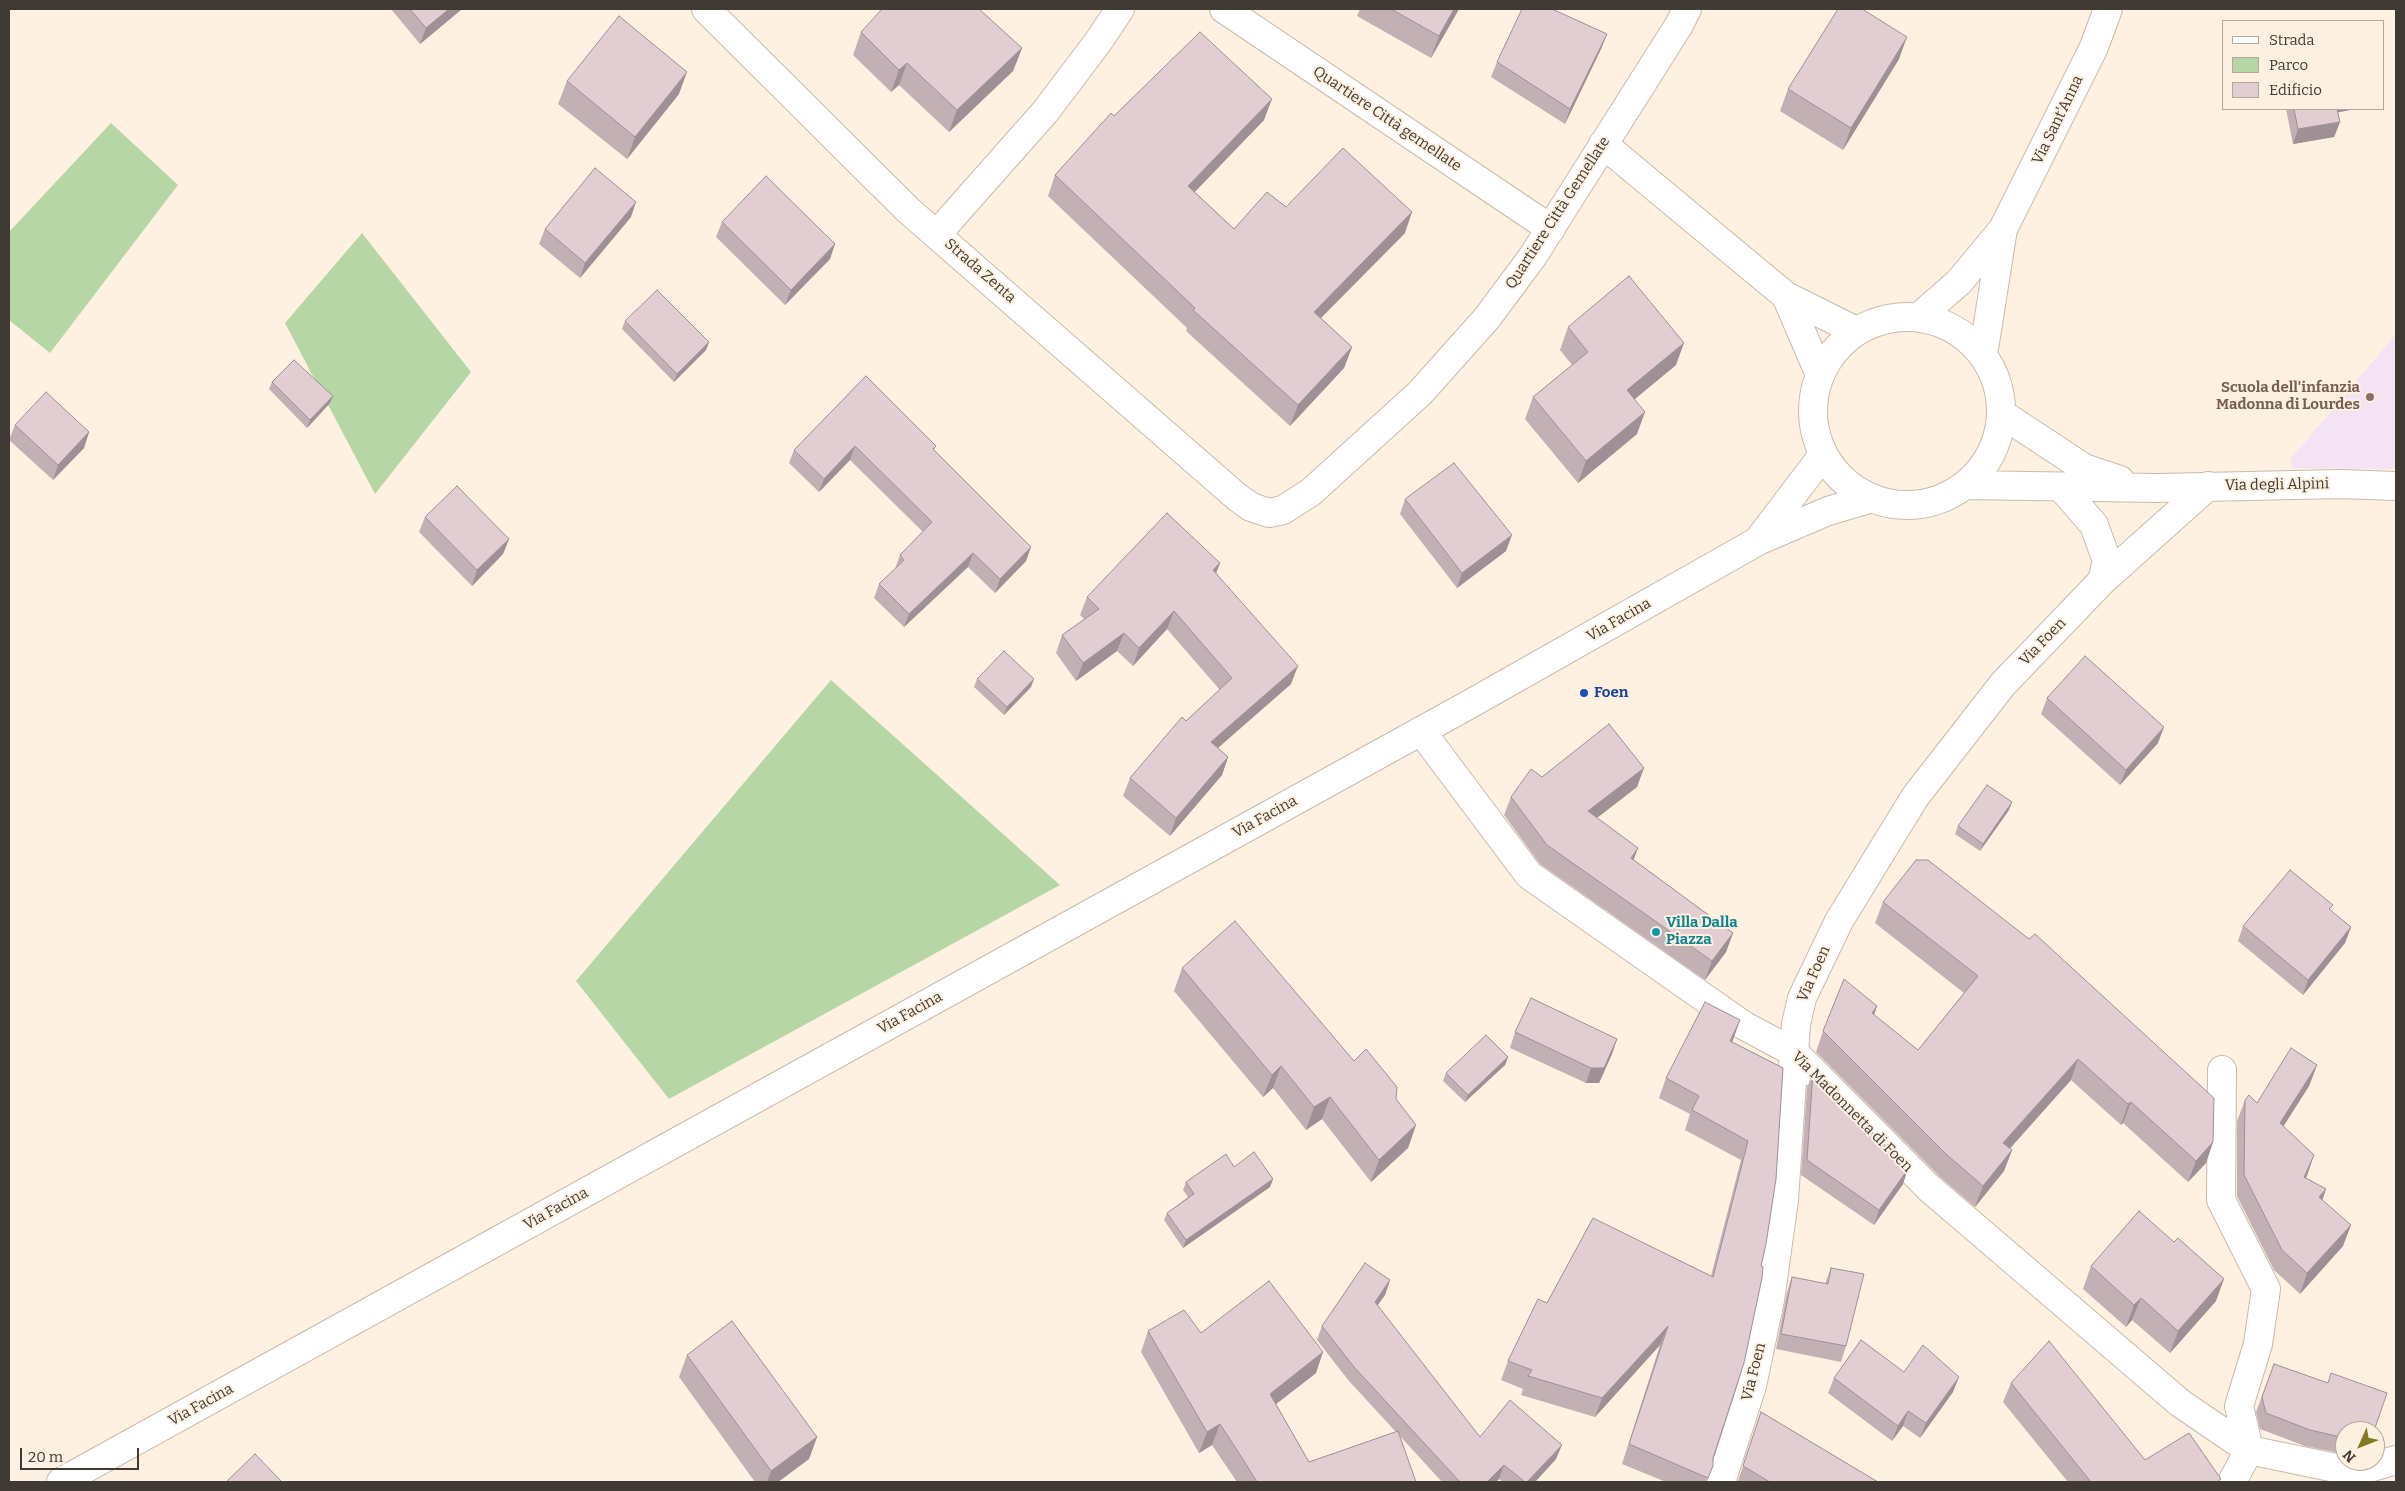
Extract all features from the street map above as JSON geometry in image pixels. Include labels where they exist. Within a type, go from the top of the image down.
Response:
[{"type":"street","name":"Strada Zenta","points":[[706,9],[908,210],[938,234],[1237,497],[1251,507],[1269,513]]},
{"type":"street","points":[[938,234],[1045,112],[1098,42],[1120,9]]},
{"type":"street","name":"Quartiere Città gemellate","points":[[1224,9],[1550,229]]},
{"type":"street","name":"Quartiere Città Gemellate","points":[[1269,513],[1283,510],[1311,492],[1420,393],[1486,318],[1533,256],[1679,25],[1687,9]]},
{"type":"street","name":"Via Sant'Anna","points":[[1919,317],[1959,282],[2003,230],[2094,47],[2108,9]]},
{"type":"street","points":[[1603,144],[1786,296],[1856,331]]},
{"type":"street","name":"Via Sant'Anna","points":[[1983,355],[2003,230]]},
{"type":"street","points":[[1786,296],[1820,375]]},
{"type":"street","points":[[1897,317],[1919,317],[1942,323],[1964,335],[1983,355],[1994,373],[2000,393],[2002,414],[1993,447],[1983,467],[1965,486],[1934,501],[1903,505],[1872,498],[1852,488],[1836,473],[1824,455],[1816,436],[1813,415],[1814,395],[1820,375],[1829,357],[1841,343],[1856,331],[1876,321],[1897,317]]},
{"type":"street","name":"Via degli Alpini","points":[[2002,414],[2084,468],[2106,477],[2158,488]]},
{"type":"street","name":"Via Facina","points":[[1758,541],[1824,455]]},
{"type":"street","name":"Via degli Alpini","points":[[1965,486],[2158,488],[2340,484],[2396,486]]},
{"type":"street","name":"Via Foen","points":[[1721,1482],[1752,1386],[1770,1300],[1784,1200],[1796,1024],[1802,998],[1839,921],[1915,797],[2003,684],[2102,581],[2208,486]]},
{"type":"street","points":[[2061,487],[2094,525],[2107,561],[2102,581]]},
{"type":"street","name":"Via Facina","points":[[61,1482],[1421,731],[1758,541],[1828,511],[1872,498]]},
{"type":"street","name":"Via Madonnetta di Foen","points":[[1421,731],[1529,875],[1743,1025],[1795,1053],[1928,1188],[2180,1403],[2249,1450]]},
{"type":"street","points":[[2222,1070],[2220,1200],[2266,1289],[2258,1344],[2239,1406],[2249,1450],[2232,1482]]},
{"type":"street","points":[[2249,1450],[2355,1472],[2396,1460]]},
{"type":"shaded area","name":"Scuola dell'infanzia Madonna di Lourdes","points":[[2396,334],[2396,469],[2293,468],[2290,460]]},
{"type":"green space","points":[[111,123],[178,185],[50,353],[9,320],[9,232]]},
{"type":"green space","points":[[362,233],[471,372],[375,494],[285,323]]},
{"type":"green space","points":[[831,680],[1060,885],[669,1099],[576,981]]},
{"type":"building","points":[[410,9],[449,9],[426,28]]},
{"type":"building","points":[[882,9],[979,9],[1022,48],[957,110],[907,63],[899,70],[861,32]]},
{"type":"building","points":[[1391,9],[1454,9],[1439,36]]},
{"type":"building","points":[[1522,9],[1552,9],[1607,34],[1570,109],[1497,62]]},
{"type":"building","points":[[1838,9],[1862,9],[1907,37],[1851,128],[1788,89]]},
{"type":"building","points":[[619,16],[687,72],[635,137],[567,81]]},
{"type":"building","points":[[1200,32],[1272,99],[1188,186],[1234,229],[1267,192],[1286,207],[1343,148],[1412,212],[1314,312],[1352,347],[1298,405],[1193,310],[1195,308],[1055,175],[1111,113],[1114,116]]},
{"type":"building","points":[[2294,110],[2337,110],[2340,122],[2298,129]]},
{"type":"building","points":[[595,168],[636,202],[585,263],[545,229]]},
{"type":"building","points":[[766,176],[835,244],[791,290],[722,222]]},
{"type":"building","points":[[1629,276],[1684,343],[1627,390],[1645,412],[1586,461],[1533,397],[1588,352],[1568,327]]},
{"type":"building","points":[[657,290],[709,342],[677,374],[625,321]]},
{"type":"building","points":[[294,360],[333,396],[310,420],[272,382]]},
{"type":"building","points":[[866,376],[936,446],[933,449],[1031,547],[1000,579],[973,553],[909,614],[879,584],[904,560],[900,555],[932,522],[855,446],[824,479],[794,450]]},
{"type":"building","points":[[46,392],[89,432],[58,465],[15,425]]},
{"type":"building","points":[[1454,463],[1512,535],[1462,573],[1405,499]]},
{"type":"building","points":[[457,486],[509,539],[477,570],[425,517]]},
{"type":"building","points":[[1167,513],[1220,563],[1213,570],[1298,666],[1211,742],[1228,757],[1176,818],[1130,778],[1182,717],[1186,721],[1232,678],[1174,611],[1139,648],[1124,633],[1083,663],[1062,635],[1099,609],[1087,597]]},
{"type":"building","points":[[1004,651],[1034,679],[1007,707],[977,679]]},
{"type":"building","points":[[2085,656],[2164,727],[2126,770],[2047,698]]},
{"type":"building","points":[[1609,724],[1644,768],[1588,811],[1638,848],[1631,858],[1733,933],[1712,961],[1547,845],[1511,797],[1531,769],[1542,777]]},
{"type":"building","points":[[1987,785],[2012,802],[1983,844],[1958,826]]},
{"type":"building","points":[[1916,860],[1928,860],[2029,939],[2035,934],[2214,1098],[2213,1142],[2196,1161],[2131,1102],[2128,1104],[2078,1059],[2003,1143],[2012,1150],[1983,1186],[1947,1155],[1823,1031],[1844,979],[1877,1006],[1872,1013],[1918,1050],[1978,976],[1883,902]]},
{"type":"building","points":[[2290,870],[2333,905],[2329,909],[2351,927],[2308,980],[2243,926]]},
{"type":"building","points":[[1235,921],[1354,1061],[1366,1049],[1397,1087],[1396,1099],[1416,1125],[1379,1160],[1330,1097],[1314,1107],[1281,1066],[1272,1075],[1182,968]]},
{"type":"building","points":[[1531,998],[1617,1039],[1604,1068],[1591,1068],[1515,1032]]},
{"type":"building","points":[[1705,1002],[1740,1020],[1730,1041],[1783,1068],[1776,1179],[1761,1266],[1763,1267],[1762,1278],[1744,1363],[1708,1478],[1629,1444],[1668,1326],[1602,1398],[1528,1376],[1532,1370],[1508,1361],[1538,1299],[1547,1303],[1593,1218],[1713,1277],[1748,1141],[1692,1110],[1699,1096],[1666,1078]]},
{"type":"building","points":[[1486,1035],[1508,1057],[1468,1095],[1446,1073]]},
{"type":"building","points":[[2291,1048],[2317,1065],[2280,1123],[2314,1155],[2304,1177],[2326,1189],[2319,1197],[2351,1225],[2307,1273],[2282,1250],[2244,1175],[2245,1100],[2249,1095],[2257,1103]]},
{"type":"building","points":[[1813,1072],[1908,1169],[1879,1210],[1807,1160]]},
{"type":"building","points":[[1254,1152],[1273,1179],[1186,1240],[1167,1213],[1194,1194],[1186,1182],[1226,1154],[1234,1167]]},
{"type":"building","points":[[2139,1211],[2174,1242],[2178,1238],[2224,1279],[2178,1331],[2141,1298],[2134,1305],[2091,1266]]},
{"type":"building","points":[[1365,1263],[1390,1280],[1375,1302],[1480,1437],[1510,1400],[1562,1445],[1527,1482],[1504,1465],[1487,1482],[1460,1482],[1354,1367],[1322,1326]]},
{"type":"building","points":[[1831,1268],[1864,1274],[1846,1346],[1781,1334],[1792,1277],[1828,1284]]},
{"type":"building","points":[[1269,1281],[1323,1352],[1270,1394],[1309,1462],[1398,1431],[1416,1482],[1257,1482],[1220,1424],[1207,1432],[1148,1331],[1184,1310],[1201,1333]]},
{"type":"building","points":[[732,1321],[817,1437],[771,1471],[687,1355]]},
{"type":"building","points":[[1861,1340],[1904,1372],[1923,1345],[1959,1377],[1926,1423],[1908,1411],[1898,1426],[1834,1378]]},
{"type":"building","points":[[2049,1341],[2145,1460],[2189,1433],[2221,1479],[2217,1482],[2091,1482],[2011,1383]]},
{"type":"building","points":[[2274,1364],[2328,1383],[2331,1373],[2387,1393],[2377,1421],[2335,1421],[2335,1436],[2310,1430],[2266,1413],[2262,1397]]},
{"type":"building","points":[[1761,1412],[1878,1482],[1770,1482],[1743,1466]]},
{"type":"building","points":[[255,1454],[282,1482],[226,1482]]},
{"type":"place","name":"Scuola dell'infanzia Madonna di Lourdes","points":[[2370,397]]},
{"type":"place","name":"Foen","points":[[1584,693]]},
{"type":"place","name":"Villa Dalla Piazza","points":[[1656,932]]}]
